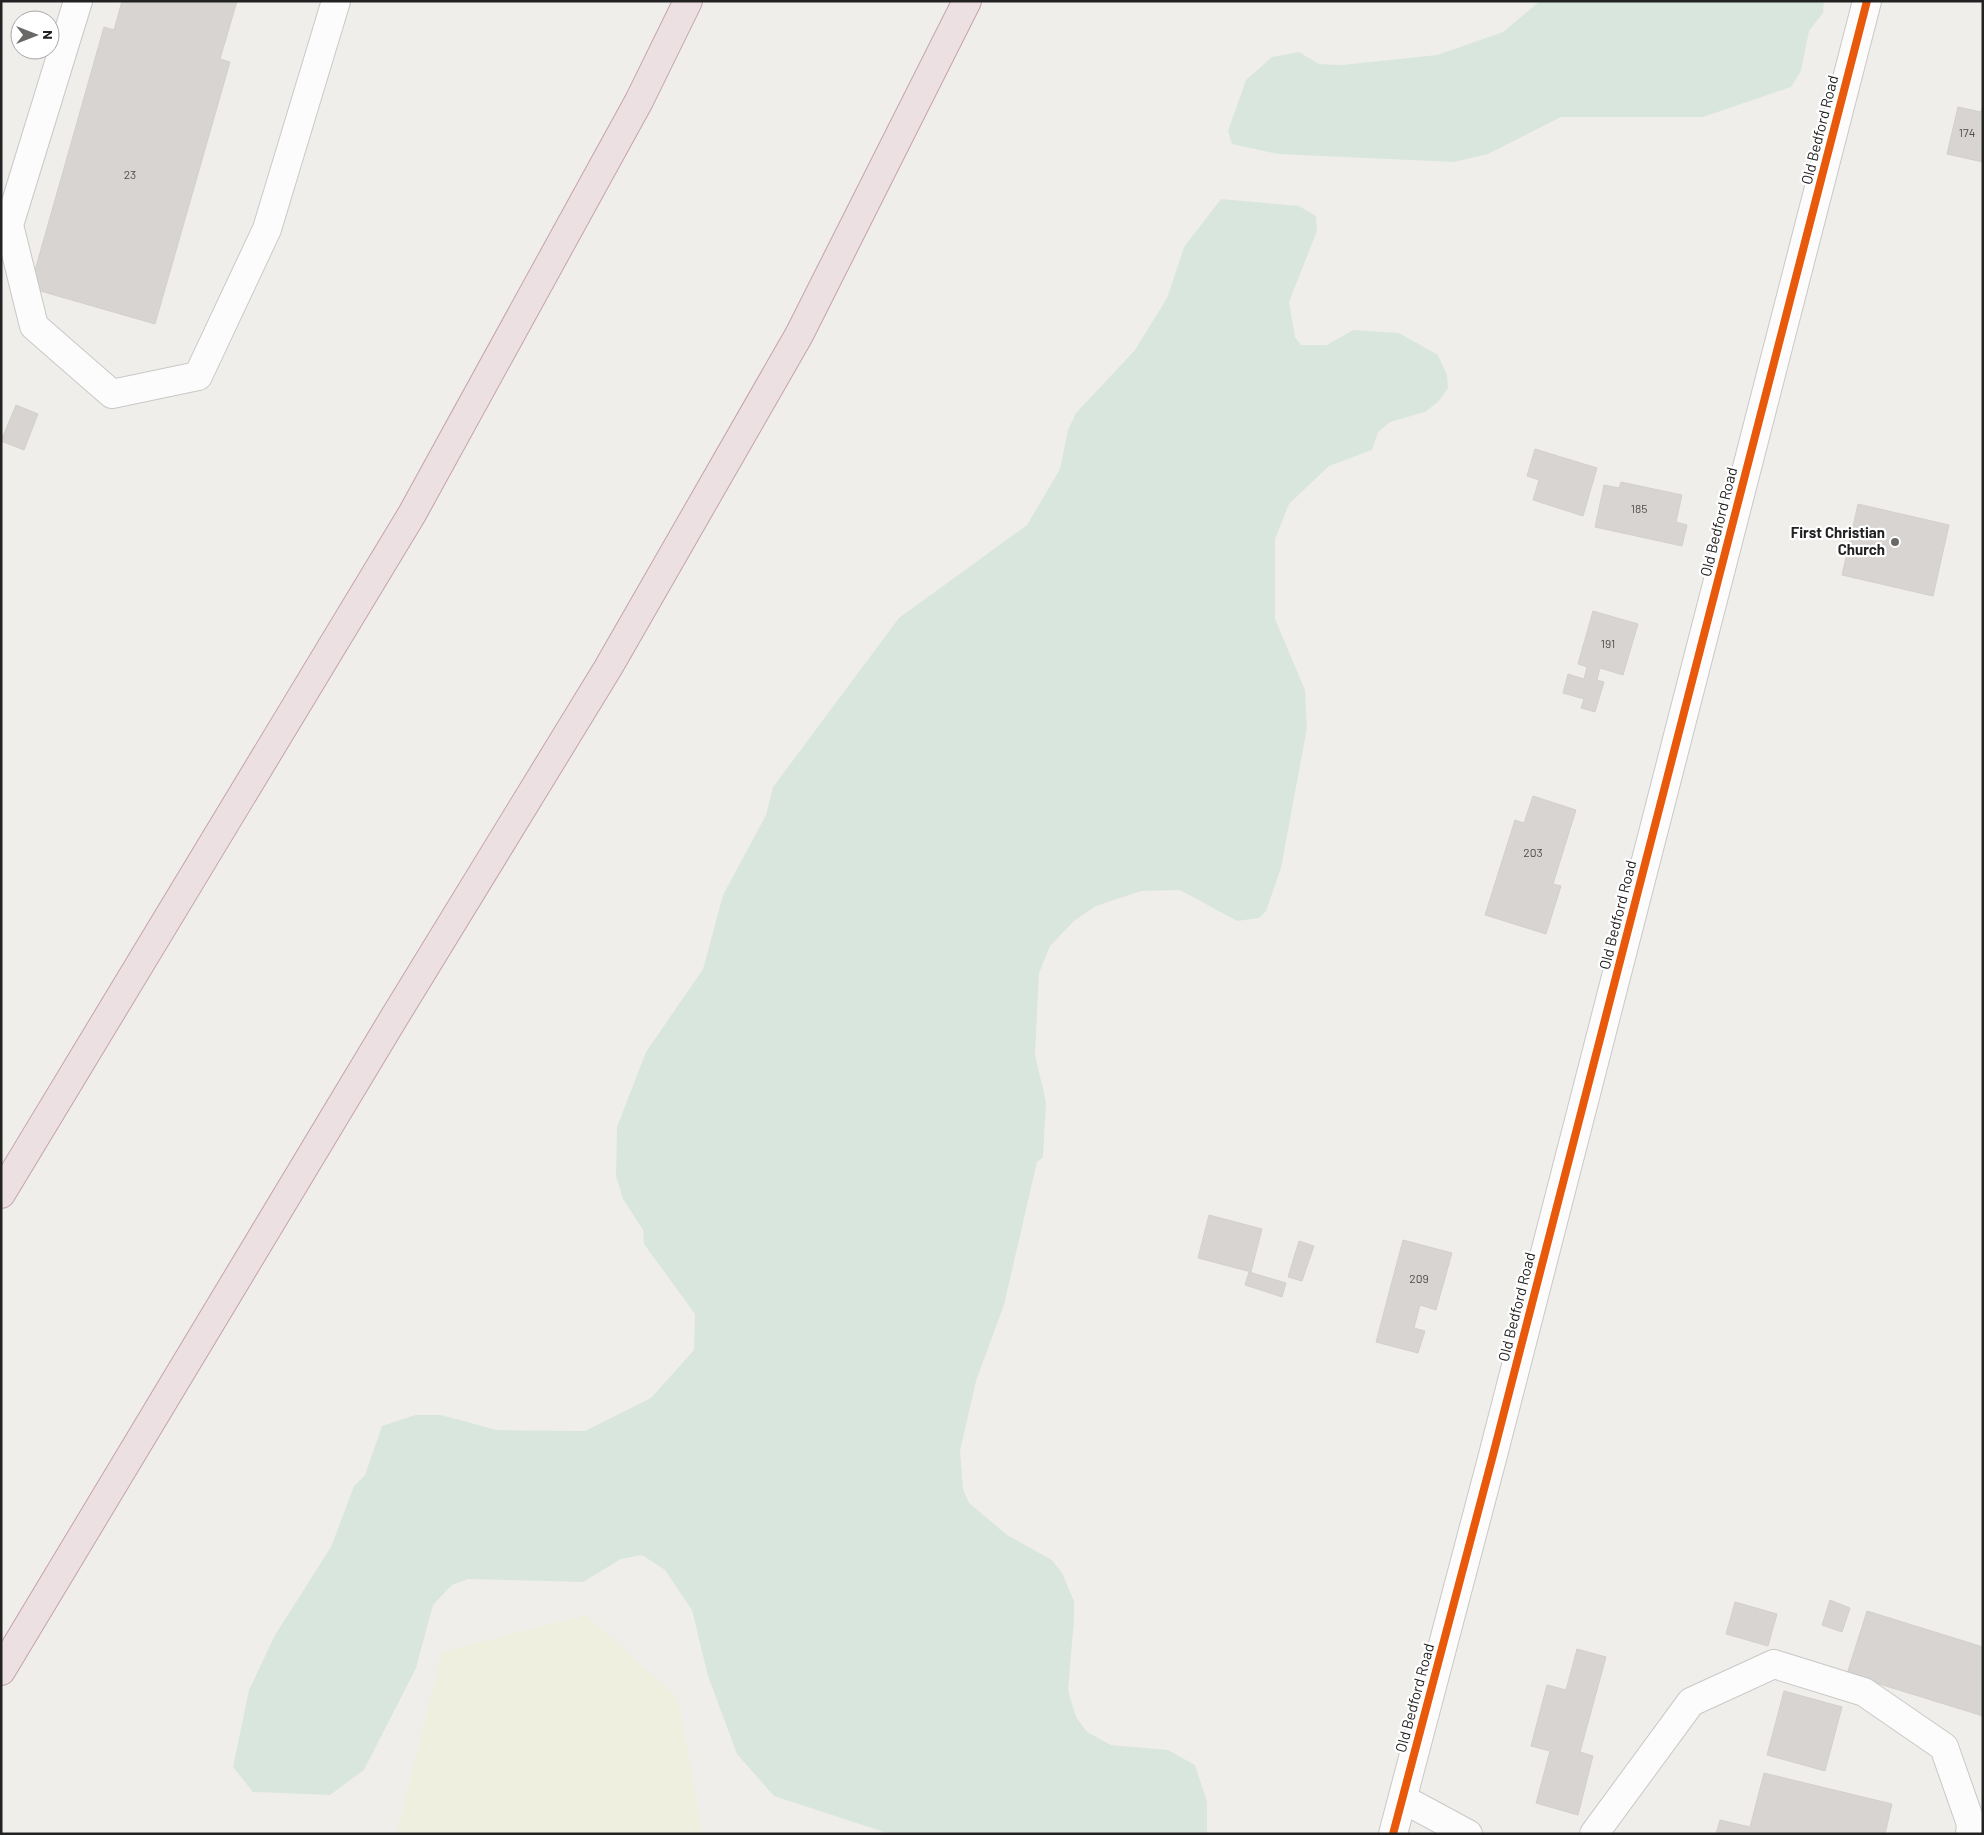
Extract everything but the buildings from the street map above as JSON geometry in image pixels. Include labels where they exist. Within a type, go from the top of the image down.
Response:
[{"type":"highway","points":[[1,1194],[412,514],[639,101],[688,1]]},
{"type":"highway","points":[[1,1671],[392,1021],[608,668],[799,335],[967,1]]},
{"type":"street","points":[[78,1],[9,225],[34,326],[112,394],[198,376],[267,229],[336,1]]},
{"type":"street","name":"Old Bedford Road","points":[[1393,1834],[1496,1446],[1867,1]]},
{"type":"street","points":[[1594,1834],[1692,1702],[1774,1664],[1864,1692],[1944,1747],[1971,1824],[1970,1834]]},
{"type":"street","points":[[1403,1799],[1468,1834]]},
{"type":"green space","points":[[586,1615],[678,1698],[703,1834],[396,1834],[442,1652]]},
{"type":"shaded area","points":[[1540,1],[1824,1],[1823,13],[1809,31],[1801,71],[1791,87],[1703,117],[1561,117],[1488,154],[1454,162],[1278,154],[1232,144],[1228,131],[1246,80],[1272,57],[1299,52],[1319,64],[1342,65],[1437,55],[1503,32]]},
{"type":"shaded area","points":[[1221,199],[1299,206],[1316,216],[1317,231],[1289,302],[1295,337],[1301,345],[1327,345],[1353,330],[1399,333],[1438,355],[1447,375],[1448,388],[1439,401],[1425,412],[1390,422],[1378,432],[1372,450],[1329,466],[1289,504],[1275,539],[1275,619],[1305,690],[1307,728],[1281,868],[1266,911],[1259,918],[1237,921],[1180,890],[1141,891],[1096,906],[1074,921],[1050,946],[1039,973],[1035,1055],[1046,1102],[1043,1157],[1037,1162],[1004,1305],[976,1381],[960,1451],[963,1489],[969,1503],[1007,1535],[1052,1560],[1062,1573],[1074,1601],[1068,1690],[1076,1717],[1087,1732],[1111,1745],[1168,1750],[1195,1765],[1207,1802],[1207,1834],[890,1834],[774,1796],[737,1754],[708,1676],[692,1610],[665,1570],[642,1555],[621,1559],[583,1582],[468,1579],[452,1585],[433,1605],[416,1668],[364,1770],[330,1795],[253,1792],[233,1767],[249,1690],[275,1635],[331,1547],[354,1486],[365,1475],[382,1426],[415,1415],[441,1415],[497,1430],[585,1431],[651,1398],[694,1350],[695,1314],[644,1244],[643,1230],[623,1199],[616,1176],[617,1127],[646,1052],[703,969],[723,895],[766,815],[773,787],[899,618],[1027,525],[1060,469],[1068,430],[1076,413],[1135,350],[1167,298],[1184,247]]},
{"type":"cycle path","points":[[1393,1834],[1493,1455],[1867,1]]},
{"type":"place","name":"First Christian Church","points":[[1895,542]]}]
